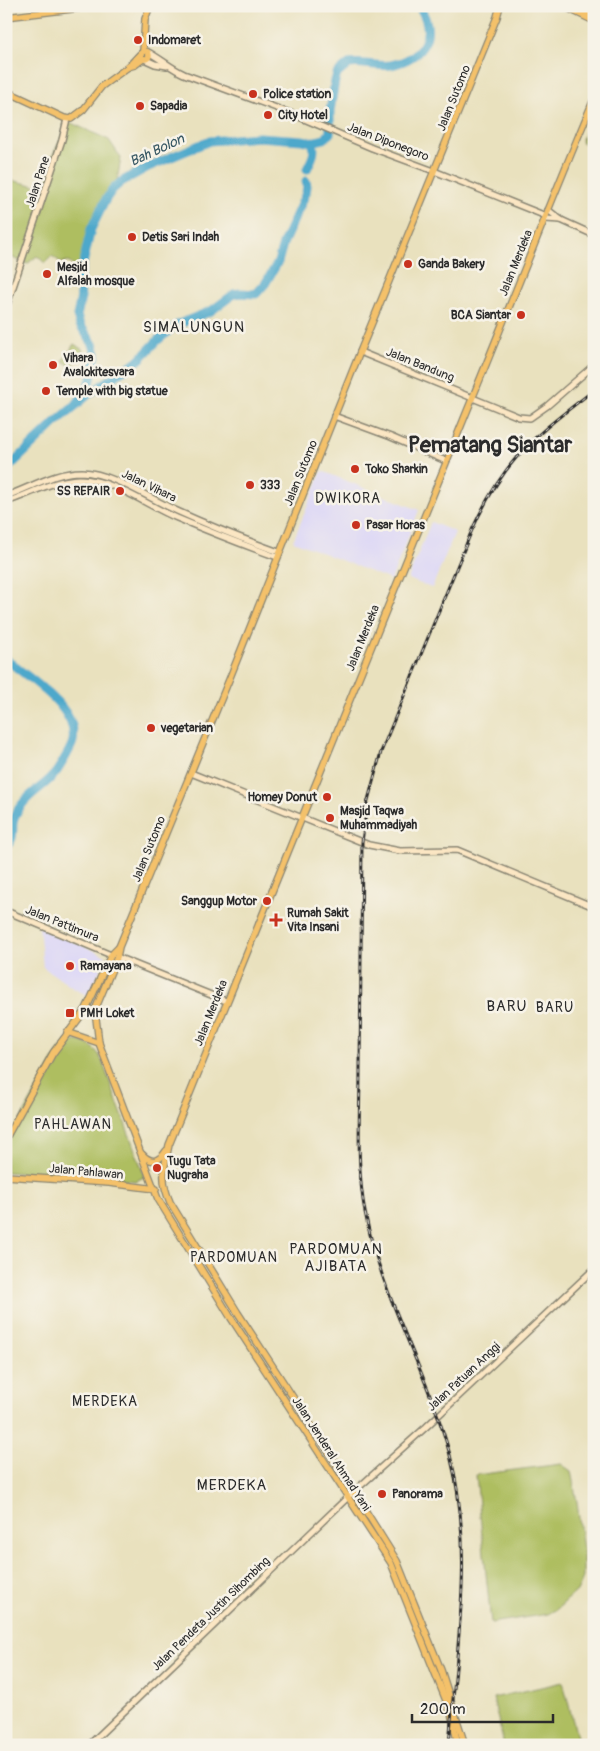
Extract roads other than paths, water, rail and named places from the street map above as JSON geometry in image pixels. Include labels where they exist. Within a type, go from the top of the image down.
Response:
[{"type":"main road","points":[[6,17],[97,6]]},
{"type":"main road","points":[[6,90],[67,119],[76,116],[102,86],[128,67],[136,65],[144,55],[145,19],[150,6]]},
{"type":"main road","name":"Jalan Sutomo","points":[[6,1138],[53,1053],[86,1009],[119,947],[500,6]]},
{"type":"main road","points":[[497,17],[505,6]]},
{"type":"main road","points":[[563,6],[593,14]]},
{"type":"main road","points":[[563,6],[594,21]]},
{"type":"main road","name":"Jalan Merdeka","points":[[164,1188],[164,1168],[169,1145],[594,99]]},
{"type":"main road","name":"Jalan Sutomo","points":[[114,956],[95,1010],[99,1043],[155,1190]]},
{"type":"main road","points":[[67,1032],[99,1043]]},
{"type":"main road","points":[[139,1152],[146,1158],[155,1161],[160,1159],[169,1145]]},
{"type":"main road","name":"Jalan Pahlawan","points":[[6,1176],[109,1184],[155,1190],[164,1188]]},
{"type":"main road","name":"Jalan Jenderal Ahmad Yani","points":[[164,1188],[170,1202],[238,1313],[278,1372],[390,1549],[451,1713],[458,1745]]},
{"type":"main road","name":"Jalan Jenderal Ahmad Yani","points":[[155,1190],[162,1207],[231,1318],[347,1498],[399,1572]]},
{"type":"main road","points":[[193,1258],[201,1252]]},
{"type":"main road","points":[[231,1318],[238,1313]]},
{"type":"main road","points":[[270,1378],[278,1372]]},
{"type":"main road","points":[[306,1434],[314,1429]]},
{"type":"main road","name":"Jalan Jenderal Ahmad Yani","points":[[410,1601],[453,1702],[465,1745]]},
{"type":"street","name":"Jalan Diponegoro","points":[[144,55],[158,58],[167,66],[184,74],[560,220],[594,235]]},
{"type":"street","name":"Jalan Pane","points":[[6,308],[62,140],[67,119]]},
{"type":"street","name":"Jalan Diponegoro","points":[[546,215],[560,220]]},
{"type":"street","name":"Jalan Bandung","points":[[360,352],[519,417],[530,418],[547,406],[594,365]]},
{"type":"street","points":[[334,416],[446,461]]},
{"type":"street","name":"Jalan Vihara","points":[[6,496],[56,478],[81,472],[102,475],[176,518],[278,554]]},
{"type":"street","points":[[102,475],[102,482]]},
{"type":"street","name":"Jalan Vihara","points":[[6,502],[56,478],[81,478],[102,482],[142,498]]},
{"type":"street","points":[[191,773],[381,848],[400,851],[457,850],[594,907]]},
{"type":"street","name":"Jalan Pattimura","points":[[6,911],[226,1001]]},
{"type":"street","name":"Jalan Patuan Anggi","points":[[347,1498],[426,1427],[594,1269]]},
{"type":"street","name":"Jalan Pendeta Justin Sihombing","points":[[89,1745],[347,1498]]},
{"type":"waterway","name":"Bah Bolon","points":[[75,406],[91,380],[96,354],[93,344],[80,325],[77,316],[81,297],[79,281],[91,229],[113,189],[121,182],[148,167],[209,141],[259,137],[312,142],[324,139],[330,133],[330,111],[337,74],[349,64],[391,65],[412,57],[419,51],[427,36],[425,17],[419,6]]},
{"type":"waterway","name":"Bah Bolon","points":[[307,169],[314,153],[312,142],[316,141]]},
{"type":"waterway","name":"Bah Bolon","points":[[6,470],[55,423],[89,394],[140,359],[170,330],[179,324],[211,311],[234,294],[256,294],[265,284],[278,262],[283,244],[306,193],[306,181]]},
{"type":"waterway","points":[[6,659],[50,694],[60,705],[73,728],[73,741],[66,756],[53,776],[28,798],[17,811],[12,838],[6,846]]},
{"type":"railway","points":[[449,1745],[462,1600],[463,1563],[457,1491],[450,1455],[441,1424],[393,1304],[372,1243],[360,1176],[362,842],[367,804],[381,752],[481,511],[491,492],[525,448],[553,422],[594,390]]},
{"type":"place","name":"Indomaret","points":[[138,40]]},
{"type":"place","name":"Police station","points":[[253,94]]},
{"type":"place","name":"Sapadia","points":[[140,106]]},
{"type":"place","name":"City Hotel","points":[[268,115]]},
{"type":"place","name":"Detis Sari Indah","points":[[132,237]]},
{"type":"place","name":"Ganda Bakery","points":[[408,264]]},
{"type":"place","name":"Mesjid Alfalah mosque","points":[[47,274]]},
{"type":"place","name":"BCA Siantar","points":[[521,315]]},
{"type":"place","name":"Vihara Avalokitesvara","points":[[53,365]]},
{"type":"place","name":"Temple with big statue","points":[[46,391]]},
{"type":"place","name":"Toko Sharkin","points":[[355,469]]},
{"type":"place","name":"333","points":[[250,485]]},
{"type":"place","name":"SS REPAIR","points":[[120,491]]},
{"type":"place","name":"Pasar Horas","points":[[356,525]]},
{"type":"place","name":"vegetarian","points":[[151,728]]},
{"type":"place","name":"Homey Donut","points":[[327,797]]},
{"type":"place","name":"Masjid Taqwa Muhammadiyah","points":[[330,818]]},
{"type":"place","name":"Sanggup Motor","points":[[267,901]]},
{"type":"place","name":"Rumah Sakit Vita Insani","points":[[276,920]]},
{"type":"place","name":"Ramayana","points":[[70,966]]},
{"type":"place","name":"PMH Loket","points":[[70,1013]]},
{"type":"place","name":"Tugu Tata Nugraha","points":[[157,1168]]},
{"type":"place","name":"Panorama","points":[[382,1494]]},
{"type":"district","name":"SIMALUNGUN","points":[[194,327]]},
{"type":"district","name":"Pematang Siantar","points":[[490,445]]},
{"type":"district","name":"DWIKORA","points":[[348,498]]},
{"type":"district","name":"BARU","points":[[507,1006]]},
{"type":"district","name":"BARU","points":[[555,1007]]},
{"type":"district","name":"PAHLAWAN","points":[[73,1124]]},
{"type":"district","name":"PARDOMUAN","points":[[234,1257]]},
{"type":"district","name":"PARDOMUAN AJIBATA","points":[[336,1258]]},
{"type":"district","name":"MERDEKA","points":[[105,1401]]},
{"type":"district","name":"MERDEKA","points":[[232,1485]]}]
